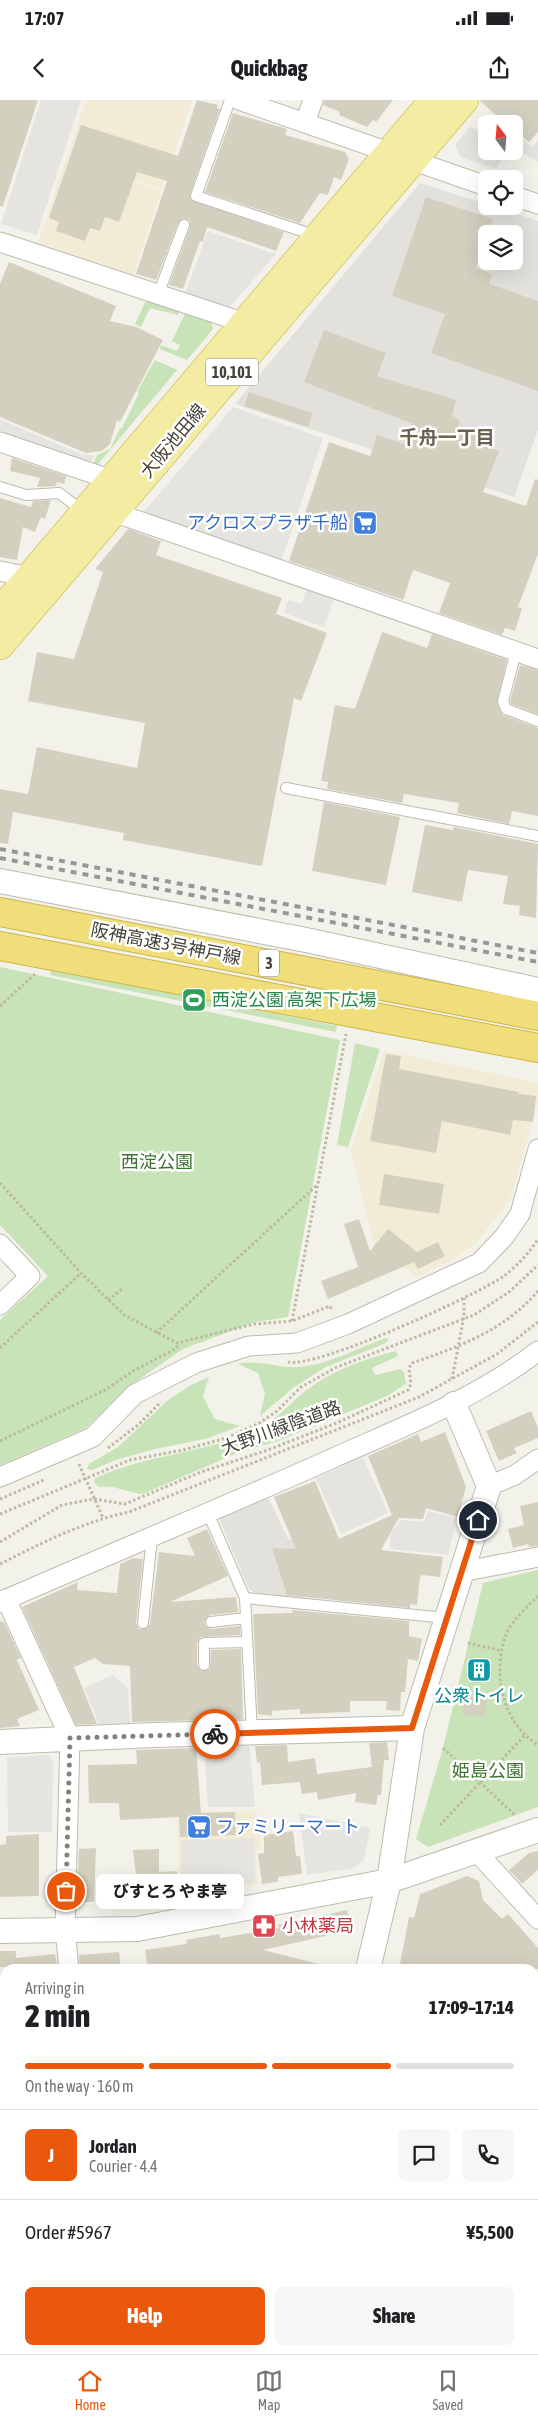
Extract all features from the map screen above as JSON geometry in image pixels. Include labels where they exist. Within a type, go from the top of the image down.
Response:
[{"type":"highway","name":"阪神高速3号神戸線","points":[[0,912],[538,1016]]},
{"type":"highway","name":"阪神高速3号神戸線","points":[[0,946],[538,1048]]},
{"type":"main road","name":"大阪池田線","points":[[0,645],[113,512],[401,157],[434,100]]},
{"type":"main road","name":"大阪池田線","points":[[0,612],[318,236],[464,100]]},
{"type":"street","points":[[239,100],[478,183]]},
{"type":"street","points":[[305,123],[313,100]]},
{"type":"street","points":[[523,199],[538,204]]},
{"type":"street","points":[[1,244],[245,323]]},
{"type":"street","points":[[0,442],[112,480]]},
{"type":"street","points":[[113,512],[538,660]]},
{"type":"street","points":[[0,571],[30,577]]},
{"type":"street","points":[[0,881],[306,940],[538,990]]},
{"type":"street","points":[[0,1476],[93,1437],[135,1394],[196,1362],[249,1346],[297,1343],[348,1324],[479,1262],[504,1237],[520,1214],[538,1149]]},
{"type":"street","points":[[0,1244],[30,1276],[0,1304]]},
{"type":"street","points":[[68,1964],[65,1930],[70,1738],[3,1600],[208,1513],[454,1404],[508,1374],[538,1351]]},
{"type":"street","points":[[369,1964],[389,1881],[412,1728],[489,1486],[454,1404]]},
{"type":"street","points":[[489,1486],[515,1475],[538,1459]]},
{"type":"street","points":[[461,1572],[538,1557]]},
{"type":"street","points":[[0,1742],[70,1738],[412,1728]]},
{"type":"street","points":[[0,1931],[137,1928],[389,1881],[538,1830]]},
{"type":"street","points":[[476,1851],[538,1919]]},
{"type":"lane","points":[[230,100],[196,196],[318,236]]},
{"type":"lane","points":[[158,295],[184,224]]},
{"type":"lane","points":[[0,487],[26,495],[58,493],[84,513]]},
{"type":"lane","points":[[516,652],[503,701],[506,709],[538,721]]},
{"type":"lane","points":[[286,788],[538,836]]},
{"type":"lane","points":[[208,1513],[245,1598],[252,1733]]},
{"type":"lane","points":[[142,1623],[152,1537]]},
{"type":"lane","points":[[245,1598],[446,1618]]},
{"type":"lane","points":[[211,1622],[246,1618]]},
{"type":"lane","points":[[204,1665],[204,1643],[247,1642]]},
{"type":"path","points":[[0,1006],[35,974]]},
{"type":"path","points":[[292,1321],[348,1028]]},
{"type":"path","points":[[0,1183],[81,1273],[124,1315],[178,1343],[254,1324],[292,1321],[330,1306]]},
{"type":"path","points":[[156,1333],[318,1185]]},
{"type":"path","points":[[285,1362],[292,1363],[319,1359],[393,1330],[464,1298],[505,1275],[538,1239]]},
{"type":"path","name":"大野川緑陰道路","points":[[0,1514],[84,1477],[130,1460],[183,1450],[223,1439],[258,1424],[302,1387],[337,1366],[464,1320],[509,1292],[538,1266]]},
{"type":"path","points":[[0,1348],[81,1273]]},
{"type":"path","points":[[108,1300],[122,1288]]},
{"type":"path","name":"大野川緑陰道路","points":[[0,1542],[62,1505],[94,1499],[125,1504],[201,1472],[268,1450],[339,1422],[408,1390],[411,1384],[409,1368],[412,1363],[458,1347],[494,1329],[526,1305],[538,1290]]},
{"type":"path","points":[[452,1379],[464,1320],[464,1298]]},
{"type":"path","points":[[0,1564],[71,1528],[129,1512],[210,1478],[315,1439],[419,1397],[497,1354],[538,1322]]},
{"type":"path","points":[[0,1441],[105,1390],[135,1370],[178,1348],[178,1343]]},
{"type":"path","points":[[100,1452],[115,1444],[163,1400]]},
{"type":"path","points":[[70,1468],[86,1460]]},
{"type":"path","points":[[79,1464],[103,1518]]},
{"type":"path","points":[[0,1499],[52,1476]]},
{"type":"path","points":[[538,1596],[506,1634],[502,1651],[500,1682],[502,1694],[510,1714],[538,1746]]},
{"type":"path","points":[[468,1643],[502,1651]]},
{"type":"path","points":[[440,1825],[526,1734]]},
{"type":"path","points":[[444,1748],[515,1815]]},
{"type":"shaded area","points":[[41,100],[81,100],[37,235],[1,224]]},
{"type":"shaded area","points":[[86,100],[192,100],[162,189],[67,157]]},
{"type":"shaded area","points":[[470,126],[478,130],[478,160],[501,160],[496,169],[460,157],[455,145]]},
{"type":"shaded area","points":[[523,140],[533,147],[538,141],[538,162],[523,154]]},
{"type":"shaded area","points":[[66,158],[162,191],[133,275],[38,243]]},
{"type":"shaded area","points":[[420,183],[478,201],[478,215],[520,215],[538,221],[538,430],[514,497],[235,404]]},
{"type":"shaded area","points":[[208,231],[276,254],[228,309],[185,293]]},
{"type":"shaded area","points":[[233,407],[323,438],[281,562],[142,514]]},
{"type":"shaded area","points":[[0,419],[80,454],[94,456],[89,466],[0,433]]},
{"type":"shaded area","points":[[306,590],[334,600],[324,627],[284,613],[288,600],[302,604]]},
{"type":"shaded area","points":[[384,1051],[536,1082],[538,1085],[538,1102],[510,1200],[476,1243],[456,1258],[417,1277],[374,1245],[351,1149]]},
{"type":"shaded area","points":[[363,1457],[388,1513],[341,1534],[316,1478]]},
{"type":"shaded area","points":[[267,1495],[288,1539],[307,1543],[302,1600],[259,1595],[249,1589],[220,1521],[221,1514]]},
{"type":"shaded area","points":[[428,1511],[457,1518],[448,1555],[390,1549],[390,1536],[400,1520],[424,1522]]},
{"type":"shaded area","points":[[112,1675],[128,1688],[130,1724],[99,1724],[84,1688]]},
{"type":"shaded area","points":[[249,1741],[255,1807],[208,1807],[204,1743]]},
{"type":"shaded area","points":[[49,1755],[53,1762],[52,1832],[8,1832],[7,1757]]},
{"type":"shaded area","name":"ファミリーマート","points":[[257,1811],[261,1846],[256,1852],[258,1884],[178,1900],[178,1812]]},
{"type":"shaded area","points":[[299,1813],[370,1828],[364,1860],[354,1868],[307,1875]]},
{"type":"shaded area","points":[[254,1838],[255,1882],[181,1898],[181,1840]]},
{"type":"green space","points":[[146,300],[180,311],[178,315],[150,308],[141,327],[135,324]]},
{"type":"green space","points":[[186,312],[210,319],[213,329],[187,360],[160,349],[161,345],[177,351],[180,345],[172,341]]},
{"type":"green space","points":[[155,360],[177,370],[94,469],[92,467],[97,455],[110,449],[120,428],[122,428],[139,393],[137,392]]},
{"type":"green space","name":"西淀公園","points":[[0,967],[340,1040],[288,1317],[255,1322],[183,1349],[134,1383],[86,1428],[0,1465],[0,1320],[48,1276],[0,1225]]},
{"type":"green space","name":"西淀公園 高架下広場","points":[[51,969],[337,1026],[336,1032],[50,975]]},
{"type":"green space","points":[[355,1043],[380,1049],[348,1147],[337,1145]]},
{"type":"green space","points":[[386,1338],[389,1340],[386,1343],[326,1367],[293,1388],[260,1416],[265,1394],[258,1373],[238,1364],[253,1362],[289,1367],[307,1366],[318,1364]]},
{"type":"green space","points":[[396,1351],[398,1356],[372,1368],[375,1375],[400,1369],[404,1372],[406,1384],[387,1396],[278,1441],[237,1453],[143,1494],[105,1486],[99,1487],[94,1483],[95,1478],[114,1470],[215,1444],[262,1428],[313,1385],[359,1362]]},
{"type":"green space","points":[[209,1377],[203,1397],[215,1419],[240,1426],[205,1439],[155,1449],[116,1460],[92,1470],[87,1469],[89,1464],[118,1447],[167,1401],[189,1386]]},
{"type":"green space","name":"姫島公園","points":[[538,1570],[538,1807],[428,1847],[416,1839],[443,1748],[483,1583]]},
{"type":"building","points":[[0,100],[38,100],[3,206],[0,206]]},
{"type":"building","points":[[197,100],[218,105],[217,108],[220,109],[190,194],[191,200],[284,232],[276,251],[207,227],[203,242],[200,241],[183,289],[169,285],[190,227],[190,221],[183,218],[178,223],[156,280],[136,274],[167,181],[137,172],[119,222],[105,217],[100,231],[90,228],[85,241],[56,231],[59,222],[49,218],[81,125],[178,156]]},
{"type":"building","points":[[324,100],[393,100],[376,122],[373,120],[367,127],[339,115],[340,112],[323,105]]},
{"type":"building","points":[[479,100],[538,100],[538,132],[529,142],[523,137],[523,115],[496,115]]},
{"type":"building","points":[[233,113],[287,129],[285,135],[345,152],[349,159],[341,180],[334,177],[328,195],[320,193],[300,223],[205,192]]},
{"type":"building","points":[[426,197],[493,219],[490,225],[478,225],[478,261],[476,268],[492,274],[489,284],[538,301],[538,391],[431,353],[445,314],[392,296]]},
{"type":"building","points":[[9,262],[116,306],[110,321],[136,327],[163,340],[120,422],[117,420],[110,444],[102,451],[86,453],[0,417],[0,284]]},
{"type":"building","points":[[324,330],[386,353],[377,376],[456,400],[452,415],[460,421],[458,428],[485,437],[482,445],[499,451],[483,492],[526,506],[535,479],[538,480],[538,554],[518,607],[522,608],[515,631],[505,628],[502,635],[439,613],[450,583],[413,570],[403,600],[289,561],[329,442],[370,456],[377,435],[405,444],[413,424],[304,382]]},
{"type":"building","points":[[249,392],[312,413],[308,427],[244,406]]},
{"type":"building","points":[[12,458],[66,476],[64,484],[57,482],[56,486],[37,487],[40,478],[10,471]]},
{"type":"building","points":[[0,498],[31,507],[33,501],[51,500],[45,519],[41,517],[35,532],[23,527],[17,560],[0,557]]},
{"type":"building","points":[[128,529],[161,541],[156,555],[282,598],[276,614],[327,633],[301,701],[294,698],[262,866],[123,840],[124,833],[13,812],[8,844],[0,843],[0,789],[28,794],[37,747],[137,768],[145,723],[28,701],[37,652],[74,659],[103,572],[95,569]]},
{"type":"building","points":[[382,632],[427,648],[432,634],[507,660],[497,703],[503,715],[538,728],[538,816],[512,811],[509,824],[457,813],[459,803],[404,794],[402,803],[327,789],[328,782],[321,781],[335,705],[355,709]]},
{"type":"building","points":[[520,665],[538,670],[538,714],[511,704],[510,701]]},
{"type":"building","points":[[324,802],[400,817],[386,885],[312,871]]},
{"type":"building","points":[[425,825],[453,830],[454,827],[538,844],[536,918],[519,915],[520,906],[503,904],[508,876],[468,870],[462,902],[412,892]]},
{"type":"building","points":[[386,1054],[401,1056],[399,1069],[519,1092],[518,1094],[536,1096],[533,1122],[513,1120],[510,1135],[442,1121],[436,1153],[370,1141]]},
{"type":"building","points":[[384,1174],[444,1184],[439,1214],[379,1205]]},
{"type":"building","points":[[359,1219],[370,1251],[388,1229],[417,1252],[438,1242],[445,1256],[418,1269],[414,1262],[328,1299],[321,1281],[358,1267],[344,1224]]},
{"type":"building","points":[[531,1411],[538,1428],[538,1438],[514,1448],[517,1453],[499,1461],[486,1431]]},
{"type":"building","points":[[445,1432],[466,1487],[458,1517],[426,1508],[423,1519],[399,1518],[381,1550],[443,1557],[440,1577],[422,1575],[420,1577],[417,1605],[410,1604],[410,1608],[287,1595],[272,1548],[296,1549],[274,1497],[315,1481],[339,1539],[392,1515],[368,1456],[418,1434],[421,1442]]},
{"type":"building","points":[[538,1502],[538,1546],[529,1547],[528,1544],[513,1548],[508,1529],[524,1525],[520,1506]]},
{"type":"building","points":[[207,1529],[228,1576],[170,1602],[236,1597],[238,1612],[210,1615],[204,1622],[211,1629],[240,1626],[240,1635],[200,1637],[197,1643],[197,1665],[201,1671],[210,1669],[211,1650],[241,1649],[243,1719],[132,1722],[130,1666],[103,1664],[95,1658],[74,1667],[97,1724],[76,1725],[22,1607],[78,1582],[77,1590],[117,1593],[120,1564],[133,1558],[143,1559],[136,1623],[139,1629],[145,1629],[150,1624],[159,1552],[195,1556],[187,1538]]},
{"type":"building","points":[[292,1610],[409,1621],[409,1636],[422,1639],[418,1661],[408,1659],[405,1692],[401,1692],[400,1711],[386,1710],[387,1701],[350,1701],[350,1712],[300,1714],[300,1709],[272,1711],[272,1716],[258,1714],[253,1614],[293,1613]]},
{"type":"building","points":[[0,1621],[4,1622],[21,1658],[17,1660],[39,1710],[17,1719],[20,1726],[0,1728]]},
{"type":"building","points":[[467,1695],[487,1701],[484,1717],[462,1715]]},
{"type":"building","points":[[387,1742],[389,1760],[384,1760],[381,1795],[378,1795],[376,1805],[355,1802],[356,1793],[318,1800],[317,1792],[302,1794],[300,1782],[262,1785],[260,1762],[257,1763],[255,1746],[287,1745],[288,1762],[315,1758],[317,1774],[372,1767],[369,1743]]},
{"type":"building","points":[[196,1748],[201,1813],[235,1812],[236,1835],[180,1837],[179,1817],[120,1820],[119,1803],[89,1803],[88,1765],[137,1764],[136,1750]]},
{"type":"building","points":[[293,1831],[296,1856],[300,1856],[302,1874],[278,1877],[278,1882],[262,1884],[258,1854],[264,1853],[264,1835]]},
{"type":"building","points":[[39,1834],[39,1896],[0,1897],[0,1845],[6,1844],[6,1836]]},
{"type":"building","points":[[96,1848],[94,1902],[77,1902],[79,1849]]},
{"type":"building","points":[[159,1849],[159,1872],[177,1871],[177,1897],[142,1898],[142,1891],[138,1891],[133,1850]]},
{"type":"building","points":[[538,1851],[538,1870],[522,1884],[509,1870],[529,1853]]},
{"type":"building","points":[[467,1876],[479,1881],[483,1900],[502,1919],[508,1914],[538,1948],[538,1964],[400,1964],[409,1917],[414,1918],[420,1894]]},
{"type":"building","points":[[347,1910],[352,1930],[263,1950],[319,1964],[147,1964],[145,1950],[187,1944],[186,1940],[219,1934],[220,1938],[279,1928],[278,1925]]},
{"type":"building","points":[[0,1951],[16,1951],[16,1958],[55,1954],[57,1964],[0,1964]]},
{"type":"building","points":[[119,1952],[120,1964],[80,1964],[79,1955]]},
{"type":"railway","points":[[0,849],[538,953]]},
{"type":"railway","points":[[0,858],[538,962]]},
{"type":"way so far","points":[[66,1891],[70,1738],[215,1734]]},
{"type":"place","name":"アクロスプラザ千船","points":[[365,523]]},
{"type":"place","name":"西淀公園 高架下広場","points":[[194,1000]]},
{"type":"place","name":"公衆トイレ","points":[[479,1670]]},
{"type":"place","name":"ファミリーマート","points":[[199,1827]]},
{"type":"place","name":"びすとろ やま亭","points":[[66,1891]]},
{"type":"place","name":"小林薬局","points":[[264,1926]]},
{"type":"district","name":"千舟一丁目","points":[[447,437]]},
{"type":"route","points":[[215,1734],[412,1728],[478,1520]]}]
